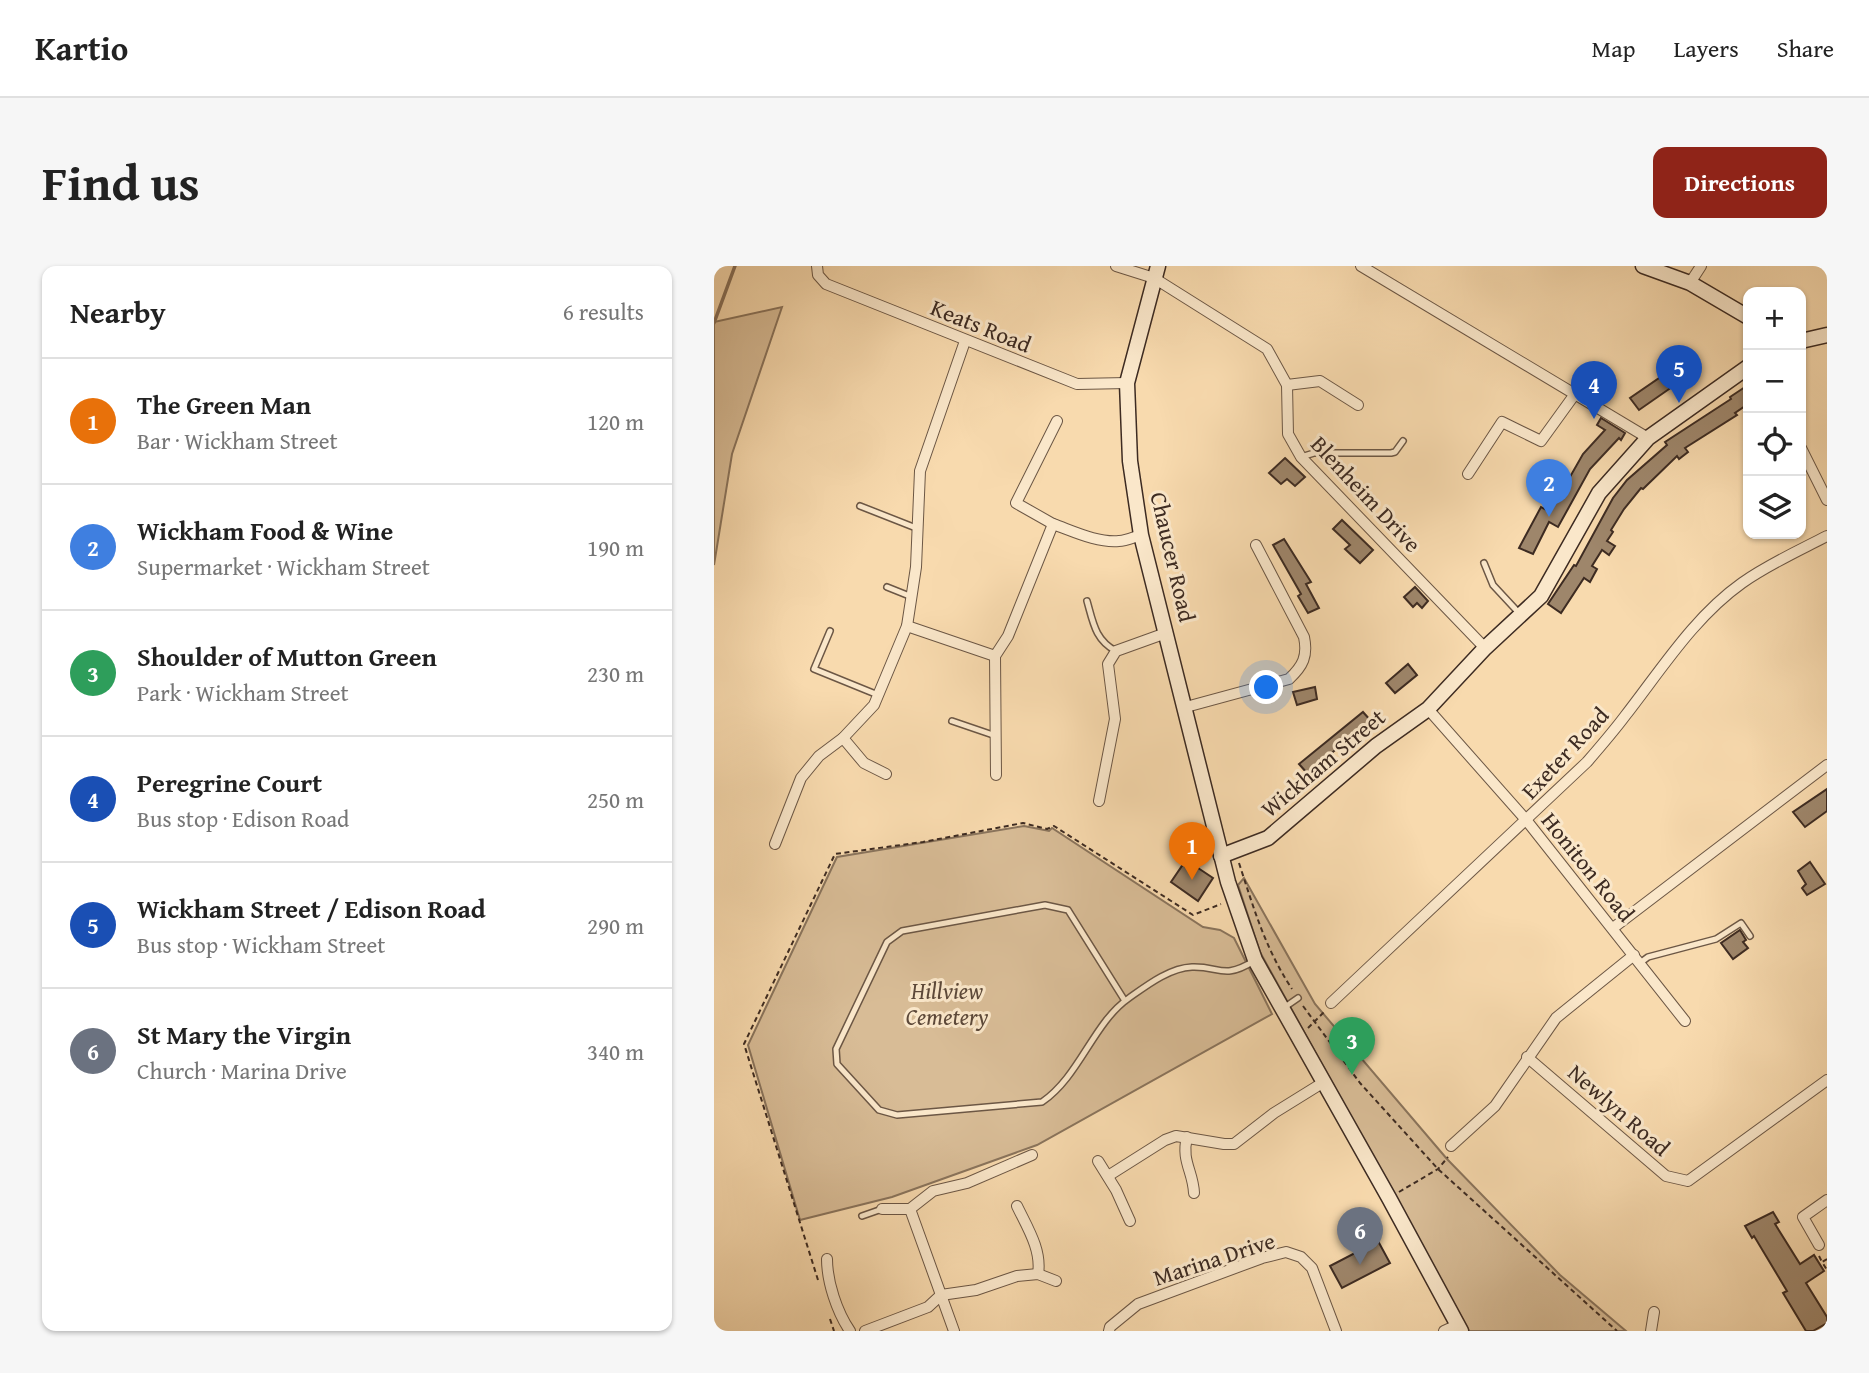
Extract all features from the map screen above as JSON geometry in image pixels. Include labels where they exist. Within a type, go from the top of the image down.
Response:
[{"type":"street","name":"Keats Road","points":[[817,266],[818,275],[826,284],[1077,384],[1127,383]]},
{"type":"street","name":"Blenheim Drive","points":[[1116,266],[1156,272],[1267,349],[1287,385],[1288,434],[1301,457],[1485,648]]},
{"type":"street","points":[[1361,266],[1648,438]]},
{"type":"street","points":[[1643,266],[1690,283],[1743,314]]},
{"type":"street","points":[[1690,283],[1701,266]]},
{"type":"street","name":"Chaucer Road","points":[[1156,272],[1127,383],[1130,461],[1141,535],[1221,856]]},
{"type":"street","points":[[1806,340],[1827,335]]},
{"type":"street","points":[[775,844],[802,778],[819,757],[843,738],[874,705],[907,626],[916,568],[920,471],[965,341]]},
{"type":"street","name":"Wickham Street","points":[[1221,856],[1268,838],[1376,746],[1428,709],[1485,648],[1541,596],[1599,492],[1648,438],[1743,371]]},
{"type":"street","points":[[1287,385],[1320,381],[1358,405]]},
{"type":"street","points":[[1468,474],[1502,422],[1541,441],[1575,394]]},
{"type":"street","points":[[1057,421],[1016,503],[1053,524],[1090,537],[1121,541],[1141,535]]},
{"type":"street","points":[[1806,458],[1827,500]]},
{"type":"street","points":[[996,775],[995,656],[1008,636],[1053,524]]},
{"type":"street","name":"Exeter Road","points":[[1331,1003],[1587,762],[1664,664],[1711,610],[1741,584],[1774,563],[1827,536]]},
{"type":"street","points":[[1186,707],[1289,679],[1300,668],[1307,651],[1304,636],[1256,545]]},
{"type":"street","points":[[907,626],[995,656]]},
{"type":"street","points":[[1098,801],[1115,719],[1108,664],[1116,651],[1166,633]]},
{"type":"street","name":"Honiton Road","points":[[1428,709],[1527,821],[1685,1021]]},
{"type":"street","points":[[843,738],[864,763],[887,774]]},
{"type":"street","points":[[1613,928],[1827,765]]},
{"type":"street","points":[[1221,856],[1235,908],[1255,960],[1389,1198],[1454,1329]]},
{"type":"street","points":[[1451,1146],[1495,1106],[1556,1018],[1637,959]]},
{"type":"street","name":"Newlyn Road","points":[[1527,1057],[1666,1175],[1688,1181],[1827,1080]]},
{"type":"street","points":[[1108,1176],[1165,1140],[1176,1136],[1224,1144],[1234,1143],[1284,1106],[1324,1082]]},
{"type":"street","points":[[1187,1138],[1184,1159],[1194,1182],[1194,1193]]},
{"type":"street","points":[[882,1209],[910,1209],[933,1191],[967,1183],[1032,1155]]},
{"type":"street","points":[[1098,1161],[1116,1190],[1130,1221]]},
{"type":"street","points":[[1819,1245],[1803,1217],[1827,1200]]},
{"type":"street","points":[[1017,1206],[1035,1245],[1040,1263],[1038,1274]]},
{"type":"street","points":[[910,1209],[954,1331]]},
{"type":"street","name":"Marina Drive","points":[[1109,1331],[1110,1327],[1138,1304],[1262,1258],[1286,1252],[1301,1257],[1312,1268],[1336,1331]]},
{"type":"street","points":[[827,1259],[841,1318],[850,1331]]},
{"type":"street","points":[[865,1331],[928,1307],[941,1296],[976,1290],[1017,1276],[1038,1274],[1056,1281]]},
{"type":"street","points":[[1651,1331],[1654,1312]]},
{"type":"lane","points":[[1301,457],[1314,453],[1391,453],[1395,452],[1403,441]]},
{"type":"lane","points":[[860,506],[916,528]]},
{"type":"lane","points":[[1484,563],[1493,584],[1508,604],[1521,615]]},
{"type":"lane","points":[[887,587],[912,597]]},
{"type":"lane","points":[[1087,601],[1099,637],[1104,645],[1116,651]]},
{"type":"lane","points":[[830,631],[814,670],[878,695]]},
{"type":"lane","points":[[952,721],[996,736]]},
{"type":"lane","points":[[1125,1001],[1068,910],[1045,905],[902,930],[887,942],[836,1049],[837,1064],[878,1110],[897,1115],[1042,1102],[1058,1091],[1125,1001],[1162,977],[1191,967],[1224,973],[1243,968],[1255,960]]},
{"type":"lane","points":[[1637,959],[1716,939],[1741,923],[1750,936]]},
{"type":"lane","points":[[1282,1008],[1298,998]]},
{"type":"lane","points":[[862,1216],[882,1209]]},
{"type":"path","points":[[818,1282],[744,1044],[835,854],[923,842],[1023,823],[1048,829],[1054,825],[1193,915],[1225,903]]},
{"type":"path","points":[[1236,852],[1274,962],[1314,1024],[1360,1083],[1438,1169],[1617,1331]]},
{"type":"path","points":[[1319,1019],[1322,1015]]},
{"type":"path","points":[[1389,1198],[1438,1169],[1447,1159],[1451,1146]]},
{"type":"path","points":[[1827,1259],[1822,1262],[1827,1270]]},
{"type":"path","points":[[830,1319],[834,1331]]},
{"type":"green space","points":[[782,307],[732,454],[714,565],[714,322]]},
{"type":"green space","name":"Hillview Cemetery","points":[[1024,826],[1049,831],[1052,828],[1203,927],[1220,930],[1234,938],[1272,1014],[1037,1145],[892,1197],[800,1220],[748,1045],[837,857]]},
{"type":"green space","points":[[1244,878],[1315,1004],[1447,1159],[1560,1275],[1626,1331],[1469,1331],[1260,952],[1238,885]]},
{"type":"building","points":[[1684,361],[1692,373],[1639,410],[1630,398]]},
{"type":"building","points":[[1743,388],[1743,407],[1735,413],[1737,415],[1685,448],[1688,452],[1679,459],[1677,456],[1641,488],[1611,530],[1613,532],[1607,541],[1615,546],[1609,555],[1602,550],[1592,566],[1597,569],[1590,582],[1584,578],[1561,613],[1548,604],[1574,565],[1576,566],[1613,498],[1627,480],[1667,445],[1665,442],[1731,399],[1730,397]]},
{"type":"building","points":[[1601,418],[1625,433],[1621,440],[1619,438],[1590,469],[1558,527],[1549,522],[1533,554],[1519,548],[1541,507],[1550,512],[1583,454],[1605,430],[1597,425]]},
{"type":"building","points":[[1285,458],[1305,477],[1295,486],[1287,479],[1281,484],[1269,473]]},
{"type":"building","points":[[1342,520],[1373,550],[1360,563],[1345,549],[1350,545],[1333,529]]},
{"type":"building","points":[[1284,539],[1311,582],[1306,584],[1319,608],[1308,613],[1298,596],[1301,594],[1273,545]]},
{"type":"building","points":[[1415,587],[1428,601],[1422,608],[1417,603],[1413,607],[1404,597]]},
{"type":"building","points":[[1408,664],[1417,675],[1395,693],[1386,683]]},
{"type":"building","points":[[1315,687],[1317,699],[1297,705],[1293,692]]},
{"type":"building","points":[[1363,712],[1371,721],[1307,773],[1299,764]]},
{"type":"building","points":[[1827,789],[1827,811],[1805,827],[1793,812]]},
{"type":"building","points":[[1186,860],[1213,878],[1198,901],[1171,882]]},
{"type":"building","points":[[1810,862],[1825,884],[1807,895],[1802,888],[1806,884],[1798,871]]},
{"type":"building","points":[[1740,930],[1746,940],[1743,942],[1748,948],[1733,959],[1721,943]]},
{"type":"building","points":[[1773,1212],[1779,1222],[1775,1224],[1800,1264],[1814,1255],[1824,1271],[1806,1283],[1827,1317],[1827,1323],[1813,1331],[1806,1331],[1783,1293],[1787,1291],[1754,1236],[1752,1238],[1745,1226]]},
{"type":"building","points":[[1378,1241],[1390,1263],[1342,1288],[1330,1266]]},
{"type":"waterway","points":[[714,323],[735,266]]},
{"type":"place","name":"Wickham Street / Edison Road","points":[[1679,403]]},
{"type":"place","name":"Peregrine Court","points":[[1594,419]]},
{"type":"place","name":"Wickham Food & Wine","points":[[1549,517]]},
{"type":"place","name":"The Green Man","points":[[1192,880]]},
{"type":"place","name":"Shoulder of Mutton Green","points":[[1352,1075]]},
{"type":"place","name":"St Mary the Virgin","points":[[1360,1265]]}]
